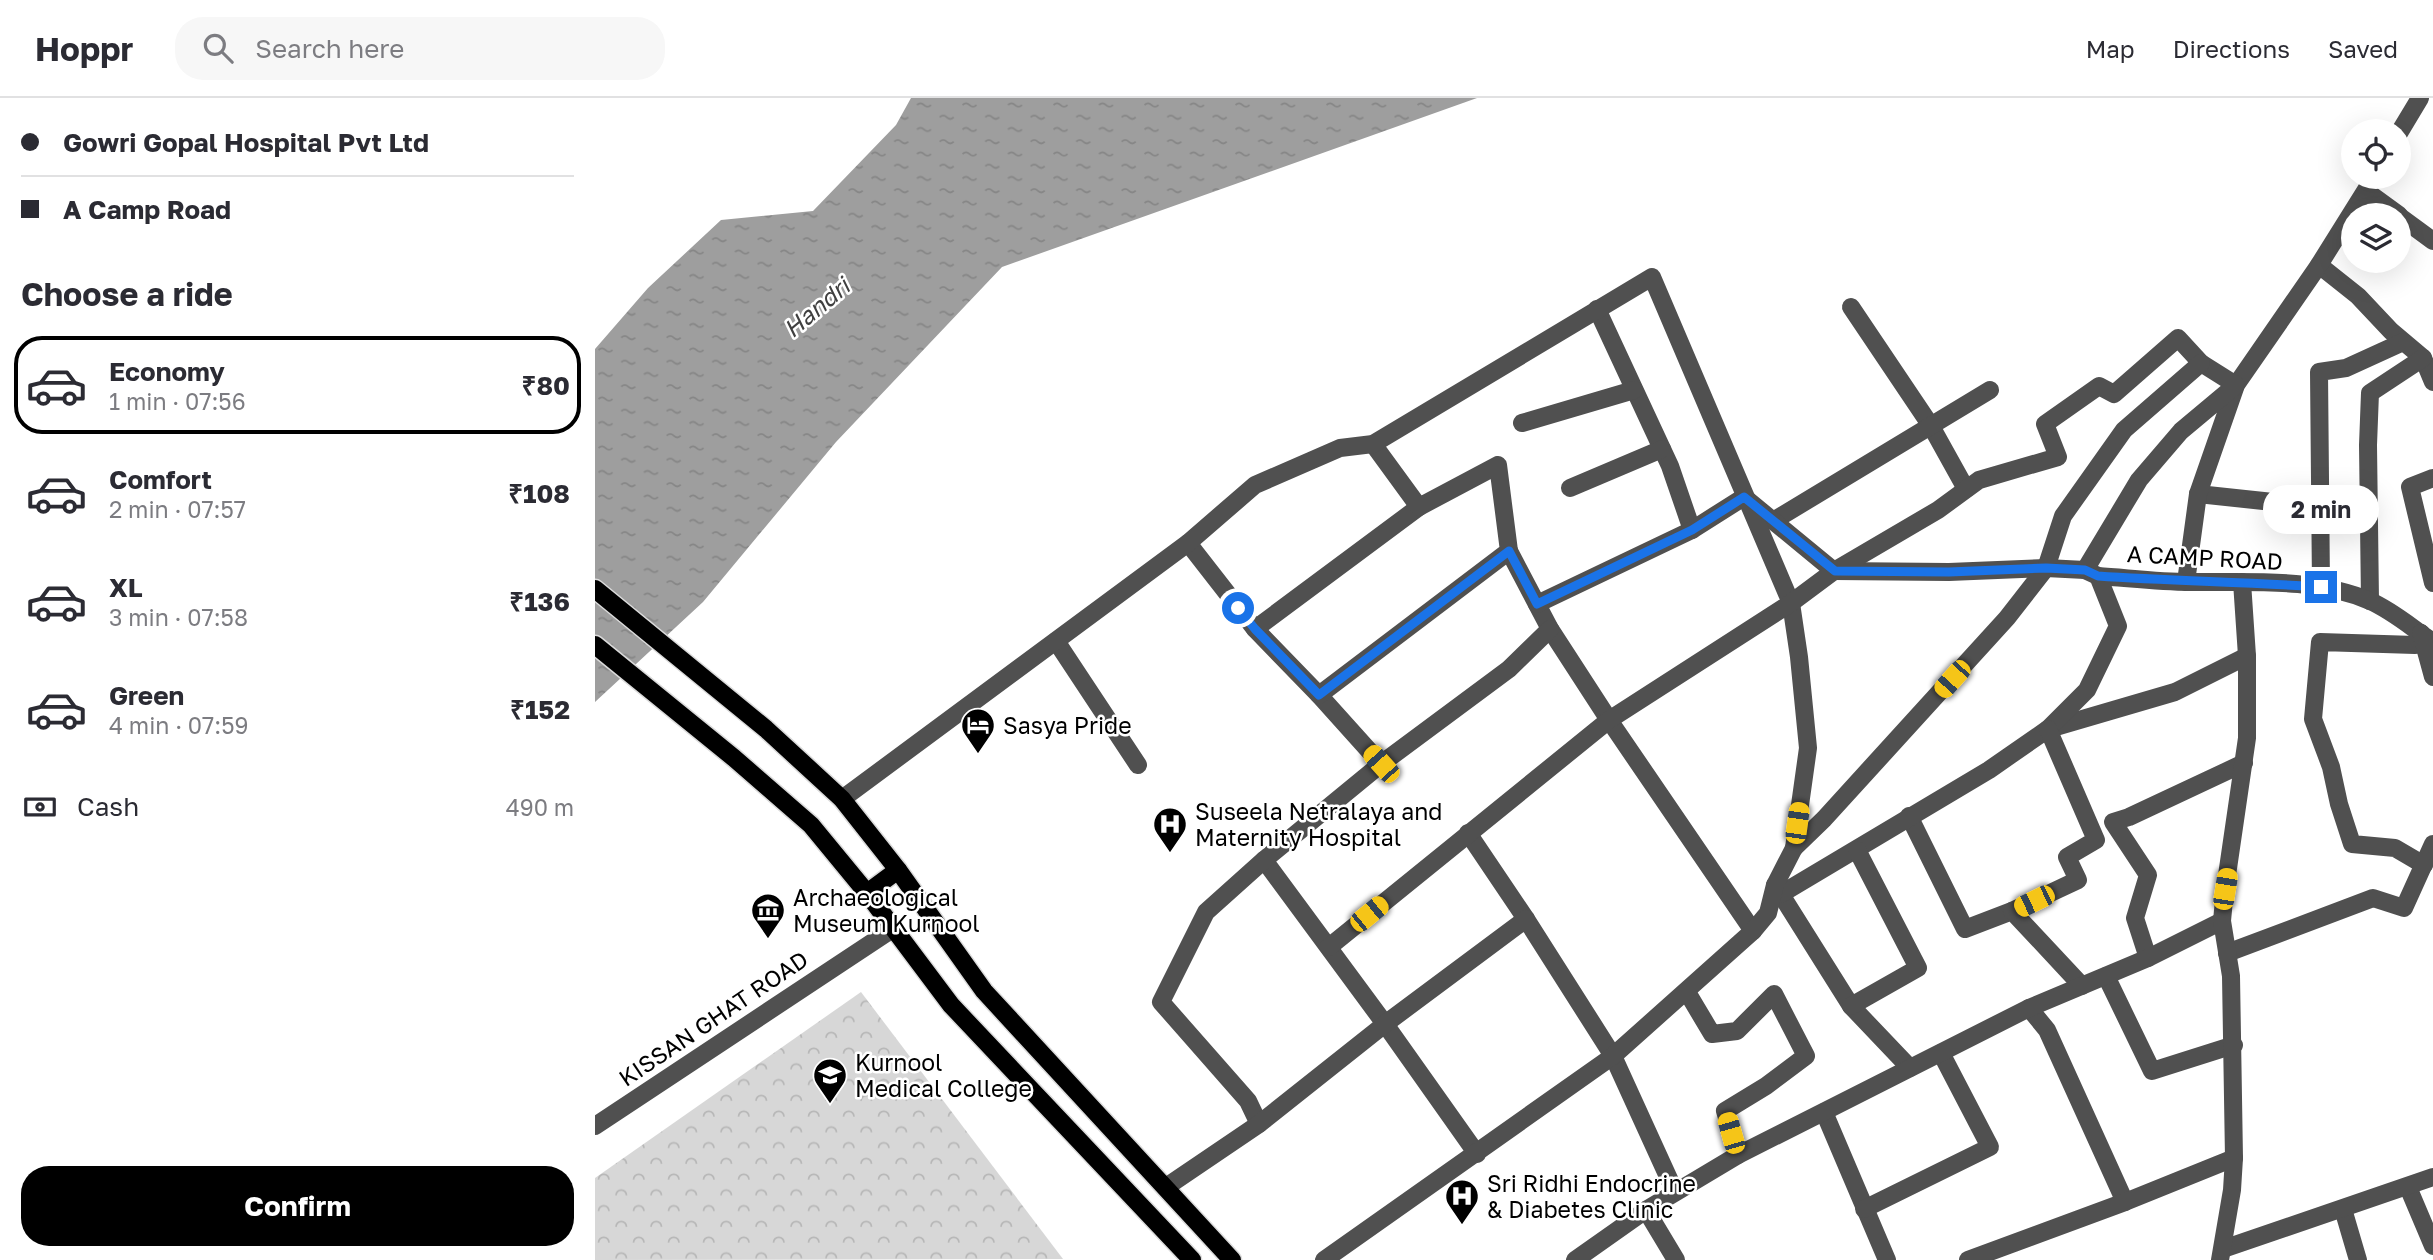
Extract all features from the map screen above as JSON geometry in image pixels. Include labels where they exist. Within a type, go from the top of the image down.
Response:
[{"type":"main road","points":[[595,589],[766,729],[842,799],[898,870],[984,991],[1232,1260]]},
{"type":"main road","points":[[595,645],[734,758],[811,825],[867,892],[951,1005],[1192,1260]]},
{"type":"main road","points":[[867,892],[898,870]]},
{"type":"street","points":[[2407,119],[2420,98]]},
{"type":"street","points":[[1778,890],[1857,850],[1909,816],[1989,770],[2048,729],[2087,690],[2118,626],[2092,573],[2139,480],[2181,431],[2235,385],[2319,265],[2367,189]]},
{"type":"street","points":[[2375,189],[2388,203]]},
{"type":"street","points":[[2411,224],[2433,241]]},
{"type":"street","points":[[2319,265],[2358,296],[2391,331],[2423,358],[2433,382]]},
{"type":"street","points":[[842,799],[1188,543],[1255,485],[1340,447],[1373,444],[1652,277],[1791,603],[1808,748],[1794,848],[1768,913],[1753,931],[1687,992],[1613,1056],[1324,1260]]},
{"type":"street","points":[[1851,307],[1931,426],[1966,489]]},
{"type":"street","points":[[1597,309],[1662,449],[1692,530]]},
{"type":"street","points":[[1329,947],[1609,720],[1791,603],[1835,571],[1938,510],[1979,480],[2058,457],[2045,424],[2099,386],[2113,394],[2178,338],[2201,363],[2235,385]]},
{"type":"street","points":[[2321,587],[2319,372],[2346,368],[2403,342]]},
{"type":"street","points":[[2370,601],[2370,393],[2423,358]]},
{"type":"street","points":[[1794,848],[1824,819],[1998,628],[2046,568],[2063,516],[2124,430],[2201,363]]},
{"type":"street","points":[[2186,582],[2198,494],[2235,385]]},
{"type":"street","points":[[1522,423],[1635,390]]},
{"type":"street","points":[[1773,521],[1990,390]]},
{"type":"street","points":[[1373,444],[1419,507]]},
{"type":"street","points":[[1570,488],[1662,449]]},
{"type":"street","points":[[1255,629],[1419,507],[1498,465],[1509,551],[1550,628],[1609,720],[1753,931]]},
{"type":"street","points":[[2433,478],[2410,487],[2433,583]]},
{"type":"street","points":[[2198,494],[2319,507]]},
{"type":"street","points":[[1744,497],[1835,571]]},
{"type":"street","points":[[1537,604],[1692,530],[1744,497]]},
{"type":"street","points":[[1188,543],[1255,629],[1381,764]]},
{"type":"street","points":[[1319,695],[1509,551]]},
{"type":"street","name":"A CAMP ROAD","points":[[1835,571],[1949,572],[2046,568],[2186,582],[2321,587],[2370,601],[2405,620],[2427,638]]},
{"type":"street","points":[[2242,582],[2247,656],[2247,738],[2225,889],[2223,921],[2231,976],[2234,1158],[2222,1255],[2433,1177]]},
{"type":"street","points":[[1259,1124],[1248,1101],[1161,1002],[1206,912],[1264,860],[1381,764],[1509,670],[1550,628]]},
{"type":"street","points":[[2424,864],[2396,848],[2352,844],[2331,767],[2313,719],[2320,642],[2416,645],[2427,638],[2433,677]]},
{"type":"street","points":[[1056,641],[1138,765]]},
{"type":"street","points":[[2048,729],[2175,692],[2247,656]]},
{"type":"street","points":[[1909,816],[1965,929],[2013,911],[2078,880],[2067,857],[2096,840],[2048,729]]},
{"type":"street","points":[[2148,958],[2135,918],[2148,875],[2113,822],[2244,763]]},
{"type":"street","points":[[1468,833],[1613,1056],[1675,1192]]},
{"type":"street","points":[[2227,953],[2373,898],[2404,908],[2433,844]]},
{"type":"street","points":[[1851,1006],[1917,968],[1857,850]]},
{"type":"street","points":[[1264,860],[1385,1024],[1476,1154]]},
{"type":"street","points":[[1778,890],[1851,1006],[1910,1068]]},
{"type":"street","points":[[2013,911],[2082,986]]},
{"type":"street","points":[[1166,1187],[1259,1124],[1385,1024],[1526,919]]},
{"type":"street","points":[[1575,1260],[1646,1210],[1738,1155],[2029,1008],[2148,958],[2223,921]]},
{"type":"street","name":"KISSAN GHAT ROAD","points":[[595,1126],[894,928]]},
{"type":"street","points":[[2106,976],[2153,1071],[2234,1045]]},
{"type":"street","points":[[1687,992],[1712,1034],[1737,1031],[1774,994],[1806,1056],[1766,1086],[1725,1111],[1738,1155]]},
{"type":"street","points":[[2029,1008],[2047,1030],[2125,1202]]},
{"type":"street","points":[[1864,1209],[1990,1147],[1941,1053]]},
{"type":"street","points":[[1824,1112],[1887,1260]]},
{"type":"street","points":[[1968,1260],[2234,1158]]},
{"type":"street","points":[[2408,1187],[2433,1246]]},
{"type":"street","points":[[2343,1209],[2358,1260]]},
{"type":"street","points":[[1646,1210],[1677,1260]]},
{"type":"green space","name":"Kurnool Medical College","points":[[861,992],[1063,1259],[595,1260],[595,1178]]},
{"type":"water","name":"Handri","points":[[911,98],[1477,98],[1002,267],[836,442],[703,602],[595,702],[595,349],[648,288],[721,220],[813,211],[896,125]]},
{"type":"place","name":"Sasya Pride","points":[[978,755]]},
{"type":"place","name":"Suseela Netralaya and Maternity Hospital","points":[[1170,854]]},
{"type":"place","name":"Archaeological Museum Kurnool","points":[[768,940]]},
{"type":"place","name":"Kurnool Medical College","points":[[830,1105]]},
{"type":"place","name":"Sri Ridhi Endocrine & Diabetes Clinic","points":[[1462,1226]]},
{"type":"route","points":[[1238,608],[1319,695],[1509,551],[1537,604],[1692,530],[1744,497],[1835,571],[1949,572],[2046,568],[2085,570],[2098,576],[2321,587]]}]
